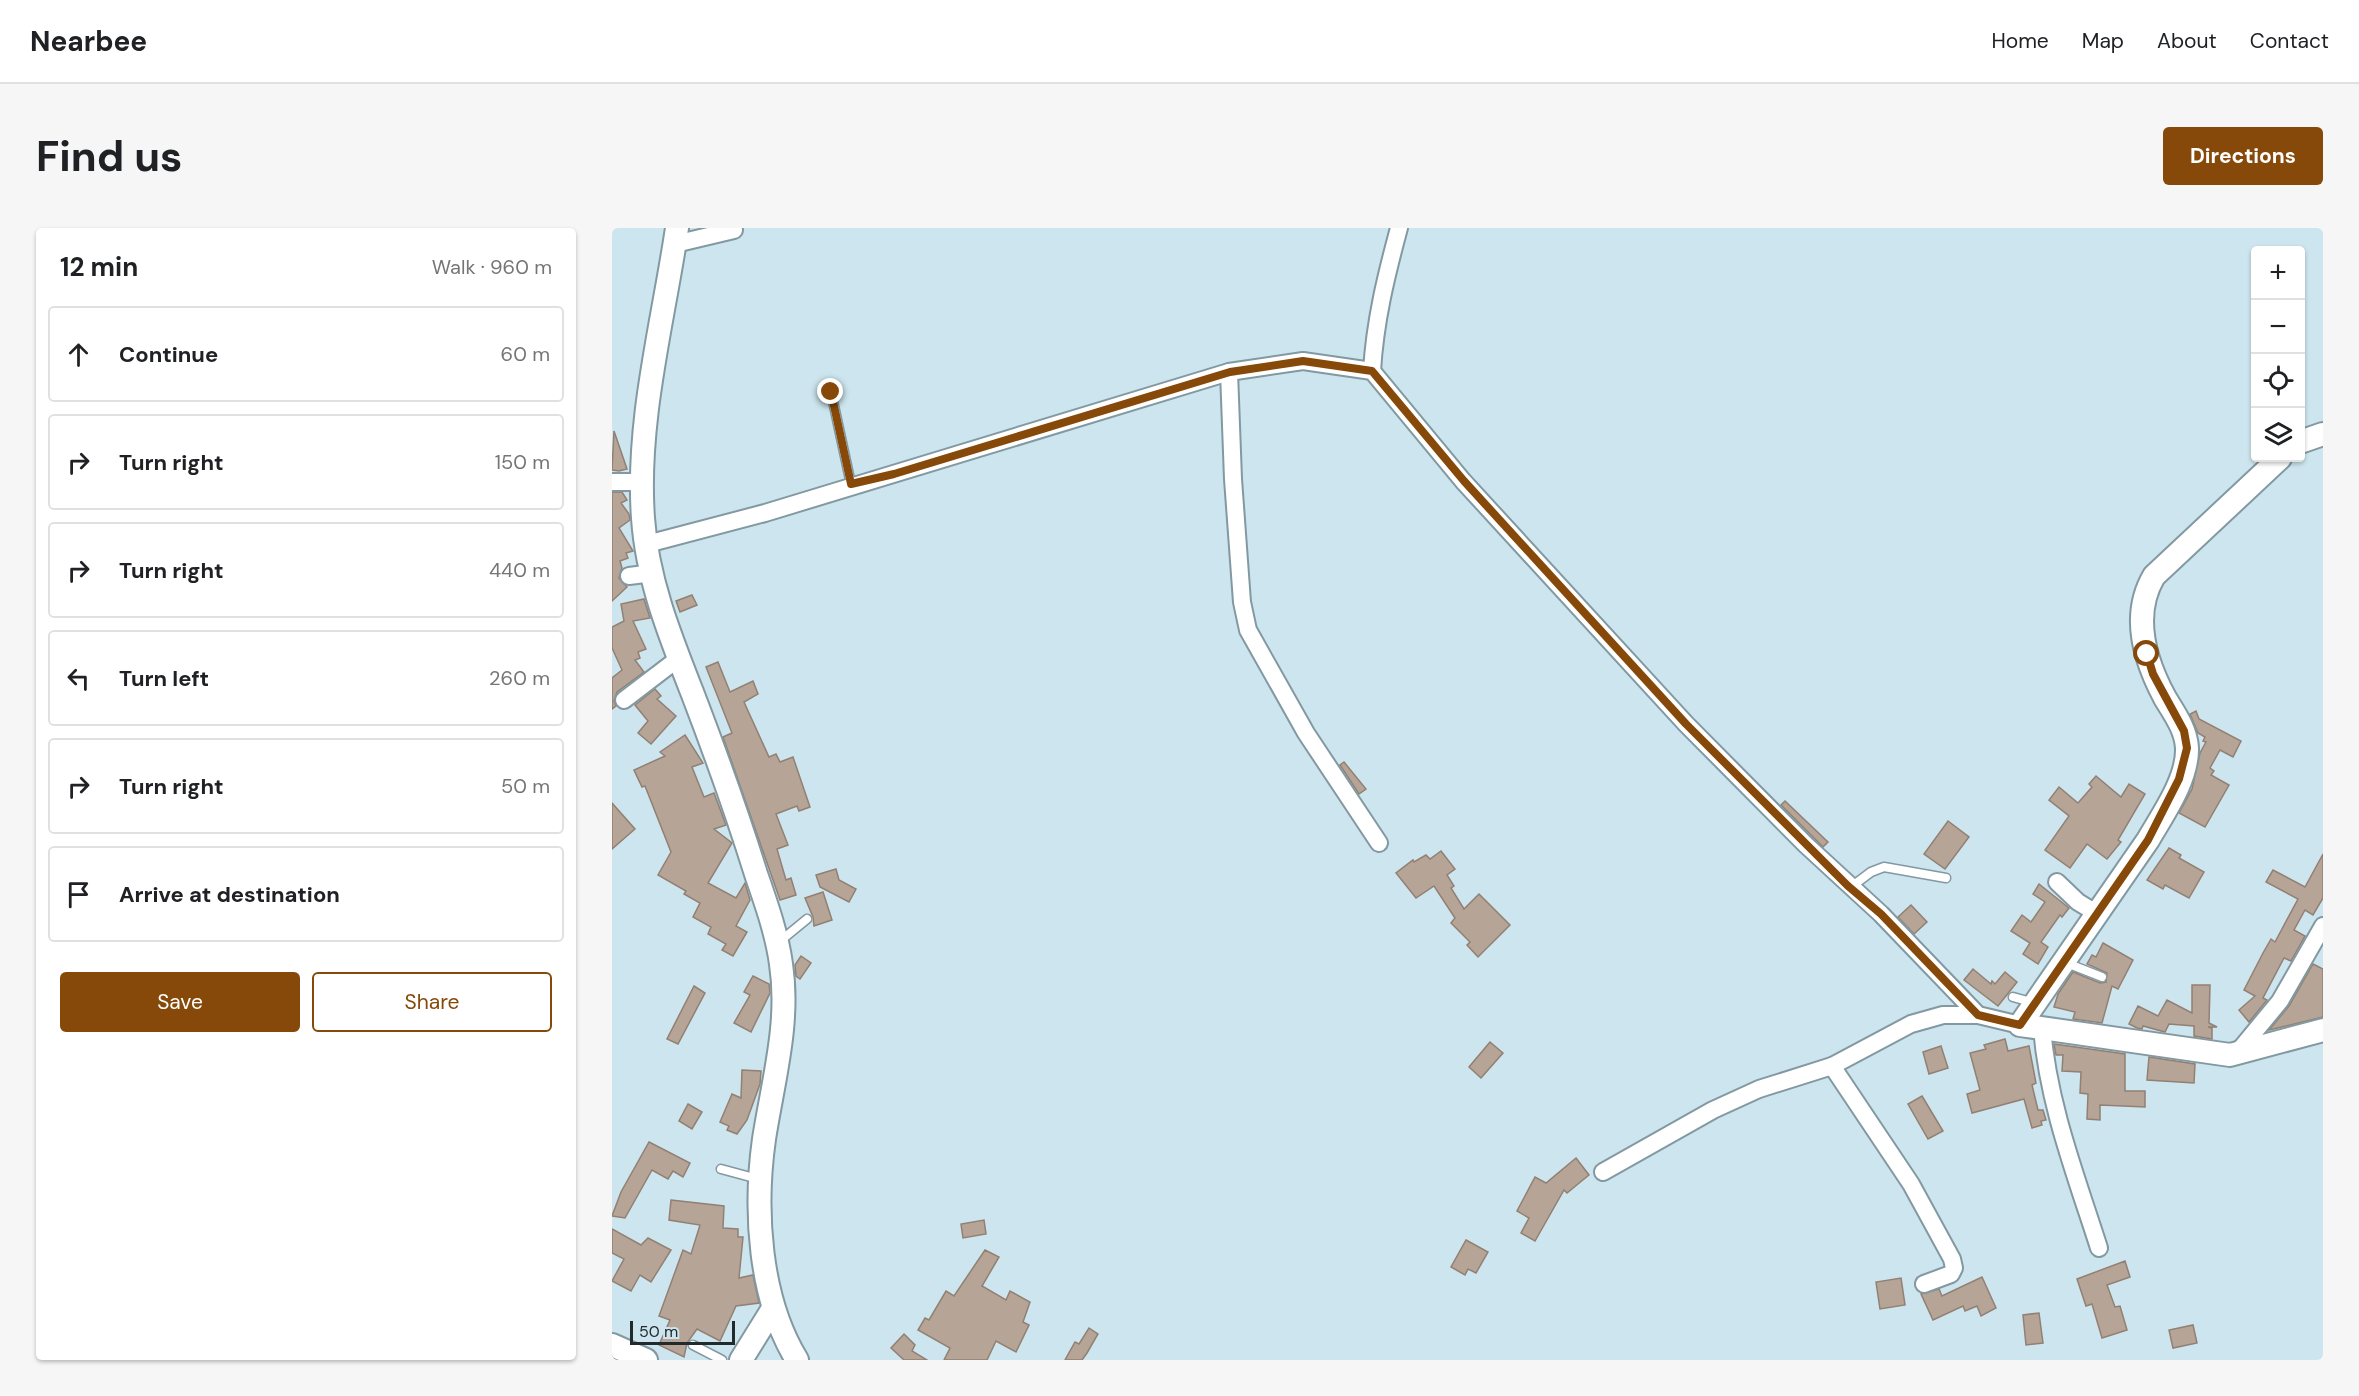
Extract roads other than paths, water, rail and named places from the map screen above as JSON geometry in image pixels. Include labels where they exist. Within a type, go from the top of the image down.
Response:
[{"type":"street","points":[[681,237],[704,228]]},
{"type":"street","points":[[1372,371],[1377,319],[1400,228]]},
{"type":"street","points":[[681,237],[734,230]]},
{"type":"street","points":[[681,237],[648,404],[643,482],[647,544],[657,594],[678,658],[736,811],[781,963],[783,1021],[764,1140],[761,1180],[763,1258],[772,1310],[796,1359]]},
{"type":"street","points":[[647,544],[765,513],[851,484],[894,474],[1230,372],[1303,361],[1372,371],[1464,481],[1686,724],[1850,887],[1881,914],[1978,1015]]},
{"type":"street","points":[[1230,372],[1232,469],[1242,602],[1248,630],[1306,733],[1379,843]]},
{"type":"street","points":[[2305,441],[2323,434]]},
{"type":"street","points":[[2099,1248],[2031,1026],[2035,1004],[2148,840],[2166,809],[2186,760],[2184,731],[2153,674],[2147,654],[2141,608],[2146,590],[2154,576],[2276,462]]},
{"type":"street","points":[[612,482],[643,482]]},
{"type":"street","points":[[629,576],[653,573]]},
{"type":"street","points":[[624,700],[678,658]]},
{"type":"street","points":[[2057,882],[2078,902],[2096,913]]},
{"type":"street","points":[[2237,1053],[2280,1001],[2323,926]]},
{"type":"street","points":[[1604,1172],[1713,1110],[1760,1089],[1832,1066],[1911,1024],[1943,1015],[1978,1015],[2031,1026],[2210,1054],[2237,1053],[2323,1030]]},
{"type":"street","points":[[1832,1066],[1911,1184],[1952,1259],[1954,1268],[1951,1274],[1924,1284]]},
{"type":"street","points":[[741,1360],[772,1310]]},
{"type":"street","points":[[612,1345],[646,1360]]},
{"type":"lane","points":[[831,392],[851,484]]},
{"type":"lane","points":[[1850,887],[1871,872],[1884,867],[1946,878]]},
{"type":"lane","points":[[776,944],[807,919]]},
{"type":"lane","points":[[2063,962],[2102,977]]},
{"type":"lane","points":[[2013,997],[2035,1004]]},
{"type":"lane","points":[[721,1170],[761,1180]]},
{"type":"lane","points":[[693,1345],[722,1360]]}]
